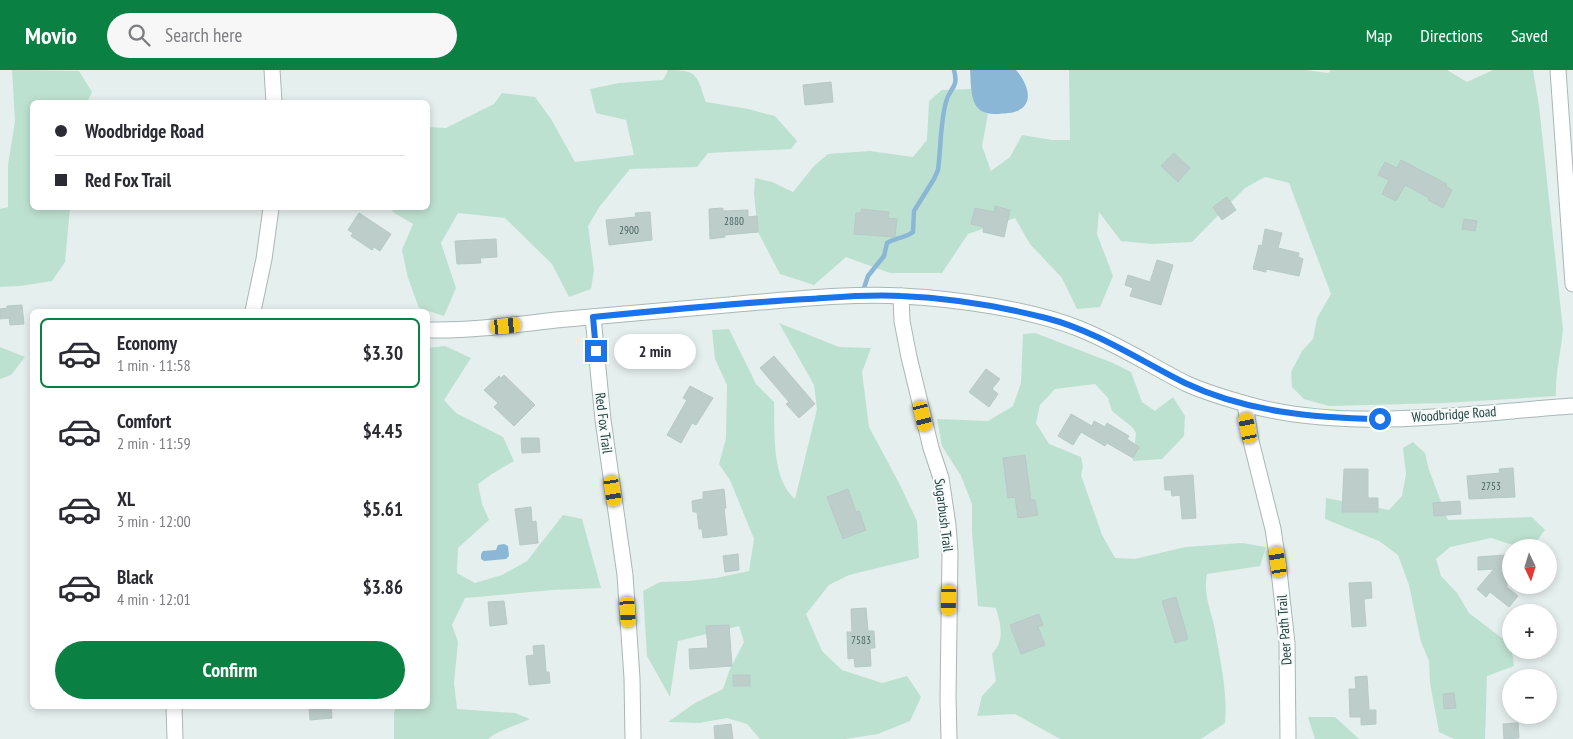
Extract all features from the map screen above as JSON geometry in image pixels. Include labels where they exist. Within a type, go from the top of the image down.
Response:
[{"type":"street","points":[[272,70],[274,100]]},
{"type":"street","points":[[1558,70],[1573,284]]},
{"type":"street","points":[[253,309],[264,259],[271,210]]},
{"type":"street","name":"Woodbridge Road","points":[[430,330],[491,327],[782,300],[901,296],[981,304],[1046,318],[1068,325],[1124,350],[1204,391],[1266,410],[1308,416],[1380,419],[1573,406]]},
{"type":"street","name":"Sugarbush Trail","points":[[901,296],[902,321],[908,357],[931,450],[941,478],[948,525],[950,553],[949,739]]},
{"type":"street","name":"Red Fox Trail","points":[[593,317],[602,420],[625,575],[632,678],[633,739]]},
{"type":"street","name":"Deer Path Trail","points":[[1245,404],[1251,441],[1273,529],[1278,562],[1287,643],[1288,739]]},
{"type":"street","points":[[174,709],[175,739]]},
{"type":"green space","points":[[12,70],[79,71],[92,92],[88,100],[30,100],[30,210],[70,210],[65,262],[52,281],[0,287],[0,209],[8,207],[8,165],[15,121]]},
{"type":"green space","points":[[668,70],[691,73],[698,80],[706,102],[775,116],[797,141],[791,149],[708,153],[697,167],[630,169],[600,206],[588,226],[594,270],[591,289],[569,297],[552,264],[505,218],[458,213],[441,243],[456,288],[444,316],[430,312],[430,309],[419,308],[408,278],[402,250],[413,224],[392,210],[430,210],[430,127],[446,128],[494,104],[502,93],[535,97],[551,119],[575,162],[634,155],[626,120],[596,113],[590,89],[619,83],[663,80]]},
{"type":"green space","points":[[1069,70],[1306,70],[1328,73],[1331,70],[1447,70],[1467,82],[1493,70],[1533,70],[1539,106],[1563,330],[1557,371],[1556,396],[1444,403],[1329,406],[1304,399],[1292,387],[1291,372],[1302,351],[1313,339],[1317,318],[1331,294],[1289,183],[1265,177],[1245,188],[1192,242],[1152,244],[1121,241],[1099,212],[1097,234],[1113,276],[1100,307],[1077,309],[1062,278],[1030,244],[1015,218],[968,234],[942,273],[890,273],[846,257],[814,285],[780,274],[758,232],[754,194],[755,178],[772,182],[793,192],[814,166],[828,154],[870,151],[913,157],[927,140],[929,101],[942,90],[971,89],[976,104],[988,114],[982,146],[991,171],[1010,157],[1022,135],[1052,140],[1070,140]]},
{"type":"green space","points":[[779,323],[839,347],[871,348],[862,372],[869,427],[917,521],[919,558],[849,575],[829,585],[806,614],[822,651],[842,670],[882,683],[907,676],[921,697],[910,721],[878,734],[845,739],[760,739],[747,724],[727,718],[699,723],[668,722],[695,703],[723,689],[730,669],[744,642],[739,626],[678,641],[670,697],[647,656],[643,591],[660,582],[716,578],[749,571],[754,539],[730,480],[719,464],[726,438],[727,385],[715,359],[712,330],[729,329],[756,384],[774,402],[778,467],[787,490],[795,499],[817,409],[814,385]]},
{"type":"green space","points":[[1035,333],[1113,363],[1131,372],[1142,402],[1155,411],[1173,397],[1185,416],[1184,436],[1162,459],[1133,461],[1136,433],[1132,427],[1112,411],[1108,398],[1095,384],[1055,389],[1040,405],[1036,423],[1049,444],[1081,457],[1083,467],[1081,475],[1102,535],[1115,558],[1135,559],[1185,547],[1242,543],[1266,547],[1260,566],[1207,574],[1206,589],[1221,665],[1226,712],[1225,723],[1201,739],[1060,739],[1015,714],[977,716],[982,696],[996,681],[992,654],[999,643],[1001,633],[996,608],[978,606],[972,532],[972,504],[961,476],[942,446],[937,419],[988,421],[1013,406],[1021,383],[1023,334]]},
{"type":"green space","points":[[445,346],[471,358],[444,400],[456,413],[503,437],[514,461],[478,484],[482,504],[489,520],[458,548],[457,573],[475,583],[502,575],[527,561],[563,515],[582,519],[601,588],[553,590],[465,598],[452,625],[458,642],[454,683],[457,709],[515,713],[530,719],[488,739],[394,739],[395,709],[430,709],[430,348]]},
{"type":"green space","points":[[0,347],[25,357],[11,375],[0,379]]},
{"type":"green space","points":[[1413,442],[1425,453],[1429,470],[1448,520],[1532,517],[1545,530],[1538,539],[1502,539],[1502,542],[1491,538],[1450,547],[1436,559],[1441,576],[1457,593],[1469,613],[1502,638],[1502,659],[1513,659],[1514,666],[1487,676],[1485,739],[1454,739],[1439,732],[1430,683],[1429,661],[1421,642],[1409,585],[1398,555],[1379,541],[1325,519],[1326,498],[1389,510],[1402,496],[1406,474],[1403,448]]},
{"type":"green space","points":[[1308,717],[1335,717],[1359,739],[1315,739]]},
{"type":"water","points":[[970,70],[1016,70],[1023,79],[1027,90],[1028,96],[1024,106],[1012,113],[991,114],[980,110],[975,104],[972,95]]},
{"type":"water","points":[[504,544],[508,546],[509,556],[506,559],[484,561],[481,559],[483,551],[496,550],[498,545]]},
{"type":"building","points":[[831,82],[833,102],[805,105],[803,85]]},
{"type":"building","points":[[1174,153],[1190,168],[1178,182],[1161,166]]},
{"type":"building","points":[[1401,160],[1447,184],[1446,186],[1452,190],[1443,208],[1405,185],[1396,201],[1382,194],[1389,180],[1378,175],[1385,162],[1397,168]]},
{"type":"building","points":[[1227,197],[1236,210],[1222,220],[1213,207]]},
{"type":"building","points":[[995,206],[1010,210],[1004,237],[983,232],[984,227],[971,224],[975,208],[994,212]]},
{"type":"building","points":[[723,208],[723,211],[748,210],[748,217],[757,216],[758,232],[725,235],[725,237],[710,239],[709,209]]},
{"type":"building","points":[[861,209],[889,212],[888,218],[897,219],[895,237],[854,234],[856,213],[861,213]]},
{"type":"building","points":[[650,212],[652,240],[609,245],[606,220],[636,217],[635,213]]},
{"type":"building","points":[[359,213],[391,234],[380,251],[374,247],[372,250],[351,236],[353,233],[348,230]]},
{"type":"building","points":[[1464,219],[1477,221],[1475,231],[1462,229]]},
{"type":"building","points":[[1265,229],[1282,233],[1278,248],[1299,253],[1298,257],[1303,259],[1299,276],[1266,269],[1266,272],[1253,269],[1259,245],[1262,246]]},
{"type":"building","points":[[496,239],[497,257],[480,258],[481,263],[457,264],[455,241]]},
{"type":"building","points":[[1157,260],[1173,265],[1161,305],[1130,296],[1133,288],[1125,285],[1128,275],[1150,282]]},
{"type":"building","points":[[22,305],[24,324],[10,325],[9,318],[0,319],[0,309],[7,308],[7,306]]},
{"type":"building","points":[[774,356],[815,404],[799,418],[786,404],[789,402],[760,368]]},
{"type":"building","points":[[986,369],[1000,379],[992,389],[998,394],[989,407],[969,392]]},
{"type":"building","points":[[504,375],[535,405],[514,426],[494,407],[498,403],[484,390],[499,376],[501,378]]},
{"type":"building","points":[[690,386],[713,398],[696,425],[692,423],[681,443],[667,435],[687,400],[683,398]]},
{"type":"building","points":[[1071,414],[1092,426],[1094,421],[1105,427],[1107,423],[1129,436],[1127,439],[1139,447],[1133,458],[1107,443],[1105,446],[1081,432],[1073,445],[1058,436]]},
{"type":"building","points":[[521,438],[539,438],[540,452],[522,453]]},
{"type":"building","points":[[1025,455],[1031,500],[1035,500],[1038,515],[1018,518],[1015,497],[1008,498],[1003,458]]},
{"type":"building","points":[[1513,468],[1515,497],[1469,499],[1467,476],[1500,473],[1499,469]]},
{"type":"building","points":[[1344,469],[1368,469],[1368,498],[1378,498],[1378,512],[1342,512]]},
{"type":"building","points":[[1193,475],[1196,518],[1182,519],[1180,495],[1172,496],[1171,490],[1165,490],[1164,477]]},
{"type":"building","points":[[724,489],[727,535],[703,538],[702,529],[699,529],[697,512],[693,512],[692,501],[703,499],[703,492]]},
{"type":"building","points":[[848,489],[856,512],[859,511],[866,530],[843,539],[827,497]]},
{"type":"building","points":[[1460,501],[1461,514],[1434,516],[1433,503]]},
{"type":"building","points":[[531,507],[532,522],[536,521],[538,543],[520,545],[515,509]]},
{"type":"building","points":[[738,554],[739,570],[725,572],[723,556]]},
{"type":"building","points":[[1502,555],[1502,594],[1516,594],[1518,596],[1511,604],[1505,604],[1490,592],[1486,597],[1477,589],[1494,569],[1478,570],[1478,557]]},
{"type":"building","points":[[1371,582],[1372,598],[1364,599],[1366,626],[1352,627],[1349,583]]},
{"type":"building","points":[[1176,597],[1188,639],[1175,643],[1162,601]]},
{"type":"building","points":[[504,601],[507,624],[490,626],[488,602]]},
{"type":"building","points":[[866,608],[868,631],[874,631],[875,648],[870,648],[871,666],[855,667],[854,658],[848,659],[847,632],[852,632],[851,609]]},
{"type":"building","points":[[1039,614],[1043,625],[1038,627],[1045,645],[1021,654],[1010,625]]},
{"type":"building","points":[[729,625],[732,666],[690,669],[689,649],[708,648],[706,626]]},
{"type":"building","points":[[544,645],[546,672],[549,672],[550,683],[529,685],[526,656],[534,655],[533,646]]},
{"type":"building","points":[[733,675],[750,675],[750,686],[733,686]]},
{"type":"building","points":[[1367,676],[1369,710],[1376,710],[1376,724],[1361,725],[1361,717],[1350,717],[1349,689],[1356,689],[1355,677]]},
{"type":"building","points":[[1454,693],[1456,708],[1444,709],[1443,694]]},
{"type":"building","points":[[309,709],[331,709],[332,718],[310,720]]},
{"type":"building","points":[[731,724],[733,739],[715,739],[714,726]]},
{"type":"building","points":[[1503,724],[1518,724],[1519,738],[1504,739]]},
{"type":"waterway","points":[[864,288],[868,276],[884,256],[887,243],[913,232],[914,211],[938,170],[944,110],[955,84],[954,70]]},
{"type":"route","points":[[596,351],[593,317],[782,300],[901,296],[981,304],[1046,318],[1081,329],[1204,391],[1263,409],[1308,416],[1380,419]]}]
